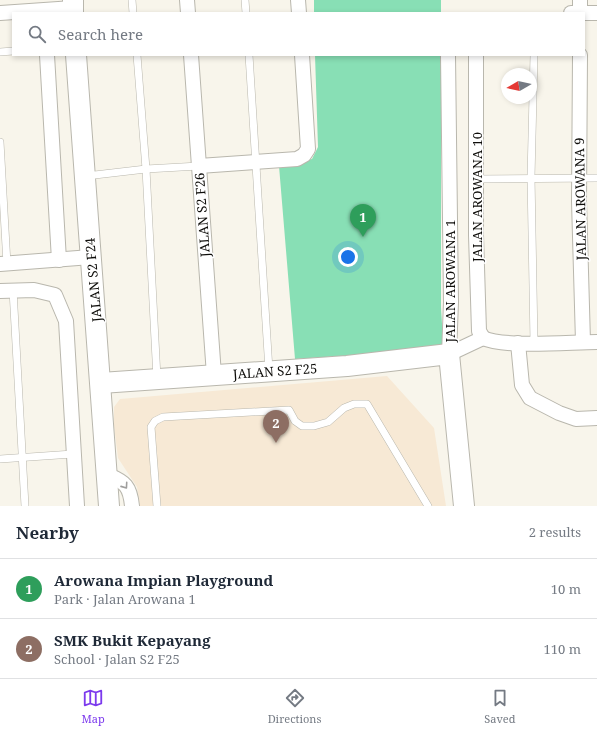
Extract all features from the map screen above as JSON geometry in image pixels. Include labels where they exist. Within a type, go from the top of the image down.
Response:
[{"type":"street","points":[[187,0],[188,12]]},
{"type":"street","points":[[298,0],[299,12]]},
{"type":"street","points":[[580,0],[580,12]]},
{"type":"street","points":[[0,13],[44,8],[73,7]]},
{"type":"street","points":[[585,13],[597,13]]},
{"type":"street","points":[[46,56],[59,260]]},
{"type":"street","name":"JALAN S2 F24","points":[[76,56],[108,474],[109,506]]},
{"type":"street","name":"JALAN S2 F26","points":[[191,56],[214,375]]},
{"type":"street","points":[[199,166],[297,159],[304,155],[308,149],[302,56]]},
{"type":"street","name":"JALAN AROWANA 1","points":[[448,56],[451,302],[449,354],[464,506]]},
{"type":"street","name":"JALAN AROWANA 10","points":[[476,56],[476,235],[479,331],[483,338]]},
{"type":"street","name":"JALAN AROWANA 9","points":[[580,56],[579,178],[590,342]]},
{"type":"street","points":[[3,264],[91,257]]},
{"type":"street","points":[[7,290],[34,290],[55,295],[66,321],[77,506]]},
{"type":"street","points":[[449,354],[483,338],[498,342],[518,343],[590,342]]},
{"type":"street","points":[[518,343],[522,385],[530,398],[559,413],[576,419],[597,418]]},
{"type":"street","name":"JALAN S2 F25","points":[[101,383],[347,366],[449,354]]},
{"type":"street","points":[[108,474],[123,482],[131,496],[132,506]]},
{"type":"lane","points":[[132,0],[133,12]]},
{"type":"lane","points":[[245,0],[246,12]]},
{"type":"lane","points":[[0,52],[12,51]]},
{"type":"lane","points":[[137,56],[146,169],[157,378]]},
{"type":"lane","points":[[249,56],[269,372]]},
{"type":"lane","points":[[534,56],[532,177],[534,342]]},
{"type":"lane","points":[[0,142],[3,264]]},
{"type":"lane","points":[[85,176],[146,169],[199,166]]},
{"type":"lane","points":[[477,179],[532,177],[597,178]]},
{"type":"lane","points":[[7,290],[23,458],[25,506]]},
{"type":"lane","points":[[158,506],[151,427],[155,421],[163,417],[289,410],[295,421],[302,426],[314,426],[328,422],[344,408],[354,404],[367,404],[428,506]]},
{"type":"lane","points":[[0,459],[73,454]]},
{"type":"shaded area","points":[[387,376],[434,428],[446,506],[140,506],[137,487],[118,458],[114,426],[114,407],[120,399]]},
{"type":"green space","points":[[314,0],[441,0],[441,12],[314,12]]},
{"type":"green space","points":[[315,56],[441,56],[441,308],[444,355],[340,356],[295,359],[279,166],[312,159],[318,147]]},
{"type":"place","name":"Arowana Impian Playground","points":[[363,237]]},
{"type":"place","name":"SMK Bukit Kepayang","points":[[276,443]]}]
